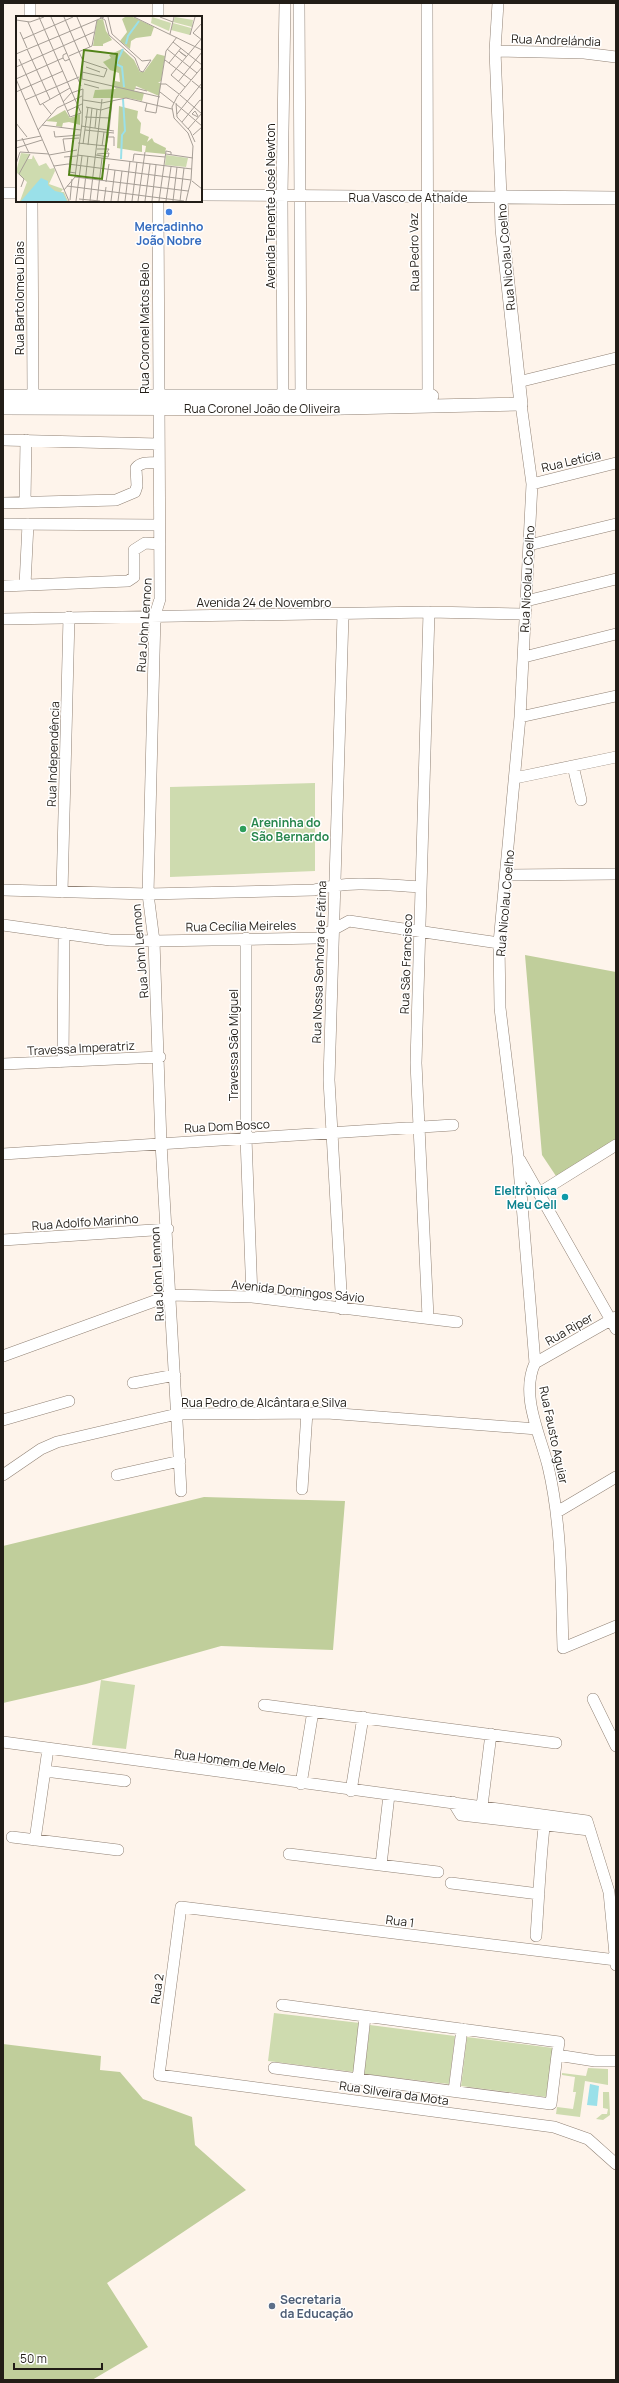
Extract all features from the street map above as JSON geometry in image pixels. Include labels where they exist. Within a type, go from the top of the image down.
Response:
[{"type":"street","points":[[30,3],[30,16]]},
{"type":"street","points":[[158,3],[158,16]]},
{"type":"street","name":"Avenida Tenente José Newton","points":[[283,403],[282,195],[285,3]]},
{"type":"street","points":[[299,3],[301,403]]},
{"type":"street","name":"Rua Pedro Vaz","points":[[427,3],[428,401]]},
{"type":"street","name":"Rua Nicolau Coelho","points":[[498,3],[495,51],[502,229],[520,400],[532,484],[524,614],[524,657],[520,717],[500,944],[500,1008],[518,1156]]},
{"type":"street","name":"Rua Andrelándia","points":[[495,51],[584,53],[616,57]]},
{"type":"street","points":[[3,193],[16,193]]},
{"type":"street","name":"Rua Vasco de Athaíde","points":[[202,195],[282,195],[299,197],[427,196],[616,198]]},
{"type":"street","name":"Rua Bartolomeu Dias","points":[[32,202],[33,396]]},
{"type":"street","name":"Rua Coronel Matos Belo","points":[[157,402],[158,202]]},
{"type":"street","points":[[518,382],[616,358]]},
{"type":"street","name":"Rua Coronel João de Oliveira","points":[[3,396],[157,402],[283,403],[520,400]]},
{"type":"street","name":"Rua Coronel João de Oliveira","points":[[3,408],[157,402]]},
{"type":"street","name":"Rua John Lennon","points":[[157,402],[160,600],[155,615],[148,894],[154,941],[160,1057],[161,1143],[168,1229],[176,1414],[182,1491]]},
{"type":"street","points":[[3,440],[158,444]]},
{"type":"street","points":[[25,502],[26,440]]},
{"type":"street","points":[[3,503],[116,500],[135,492],[137,486],[136,468],[138,465],[142,463],[158,463]]},
{"type":"street","name":"Rua Letícia","points":[[532,484],[616,464]]},
{"type":"street","points":[[3,524],[159,524]]},
{"type":"street","points":[[25,585],[28,524]]},
{"type":"street","points":[[528,545],[616,524]]},
{"type":"street","points":[[3,586],[128,581],[134,577],[134,550],[145,543],[160,544]]},
{"type":"street","points":[[526,601],[616,578]]},
{"type":"street","name":"Avenida 24 de Novembro","points":[[3,619],[155,615],[342,615],[429,612],[524,614]]},
{"type":"street","name":"Rua São Francisco","points":[[428,1317],[416,1063],[429,612]]},
{"type":"street","name":"Rua Nossa Senhora de Fátima","points":[[342,615],[329,1080],[330,1133],[342,1309]]},
{"type":"street","name":"Rua Independência","points":[[62,892],[69,617]]},
{"type":"street","points":[[524,657],[616,634]]},
{"type":"street","points":[[520,717],[616,696]]},
{"type":"street","points":[[515,778],[616,757]]},
{"type":"street","points":[[573,766],[581,800]]},
{"type":"street","points":[[507,875],[616,874]]},
{"type":"street","points":[[3,890],[148,894],[314,890],[335,884],[357,883],[421,887]]},
{"type":"street","name":"Rua Cecília Meireles","points":[[3,925],[110,940],[154,941],[246,938],[318,938],[334,931],[349,921],[500,944]]},
{"type":"street","points":[[63,1062],[64,933]]},
{"type":"street","name":"Travessa São Miguel","points":[[246,938],[246,1138],[252,1297]]},
{"type":"street","name":"Travessa Imperatriz","points":[[3,1064],[160,1057]]},
{"type":"street","name":"Rua Dom Bosco","points":[[3,1154],[418,1126],[453,1125]]},
{"type":"street","points":[[539,1193],[616,1145]]},
{"type":"street","points":[[518,1156],[614,1322]]},
{"type":"street","name":"Rua Fausto Aguiar","points":[[518,1156],[536,1363],[530,1375],[530,1384],[537,1429],[548,1466],[557,1512],[563,1648],[616,1626]]},
{"type":"street","name":"Rua Adolfo Marinho","points":[[3,1240],[168,1229]]},
{"type":"street","name":"Avenida Domingos Sávio","points":[[3,1356],[171,1295],[252,1297],[342,1309],[428,1317],[456,1322]]},
{"type":"street","name":"Rua Riper","points":[[536,1363],[614,1322]]},
{"type":"street","points":[[133,1383],[175,1376]]},
{"type":"street","points":[[3,1420],[69,1401]]},
{"type":"street","points":[[302,1489],[307,1412]]},
{"type":"street","name":"Rua Pedro de Alcântara e Silva","points":[[3,1475],[41,1449],[57,1442],[176,1414],[307,1412],[537,1429]]},
{"type":"street","points":[[117,1475],[180,1461]]},
{"type":"street","points":[[557,1512],[616,1477]]},
{"type":"street","points":[[593,1699],[616,1746]]},
{"type":"street","points":[[264,1705],[556,1743]]},
{"type":"street","points":[[301,1784],[313,1711]]},
{"type":"street","points":[[352,1790],[363,1717]]},
{"type":"street","points":[[482,1806],[491,1734]]},
{"type":"street","name":"Rua Homem de Melo","points":[[3,1742],[301,1784],[482,1806],[545,1820]]},
{"type":"street","points":[[35,1840],[48,1749]]},
{"type":"street","points":[[44,1771],[125,1781]]},
{"type":"street","points":[[381,1865],[389,1795]]},
{"type":"street","name":"Rua Homem de Melo","points":[[453,1802],[461,1815],[545,1820],[588,1825],[613,1890]]},
{"type":"street","points":[[536,1936],[539,1894],[538,1882],[545,1820]]},
{"type":"street","points":[[12,1837],[118,1850]]},
{"type":"street","points":[[289,1854],[438,1872]]},
{"type":"street","points":[[451,1883],[539,1894]]},
{"type":"street","points":[[613,1890],[616,1965]]},
{"type":"street","name":"Rua 1","points":[[181,1907],[616,1960]]},
{"type":"street","name":"Rua 2","points":[[159,2075],[181,1907]]},
{"type":"street","points":[[274,2068],[551,2104],[559,2042],[282,2005]]},
{"type":"street","points":[[358,2079],[365,2016]]},
{"type":"street","points":[[454,2091],[462,2029]]},
{"type":"street","points":[[557,2055],[595,2061],[616,2061]]},
{"type":"street","name":"Rua Silveira da Mota","points":[[159,2075],[554,2127],[588,2139],[616,2164]]},
{"type":"green space","name":"Areninha do São Bernardo","points":[[315,783],[315,871],[170,877],[170,787]]},
{"type":"green space","points":[[525,955],[616,972],[616,1140],[556,1176],[542,1155]]},
{"type":"green space","points":[[204,1497],[345,1501],[333,1650],[221,1646],[86,1684],[3,1703],[3,1546]]},
{"type":"green space","points":[[101,1680],[135,1685],[126,1749],[92,1745]]},
{"type":"green space","points":[[274,2013],[360,2023],[354,2072],[268,2061]]},
{"type":"green space","points":[[370,2025],[455,2036],[449,2084],[364,2074]]},
{"type":"green space","points":[[467,2037],[553,2048],[546,2097],[461,2086]]},
{"type":"green space","points":[[3,2044],[101,2056],[100,2070],[120,2072],[143,2099],[192,2117],[195,2145],[246,2190],[107,2283],[148,2347],[92,2380],[3,2380]]},
{"type":"green space","points":[[588,2068],[608,2069],[608,2085],[585,2081],[580,2117],[556,2114],[557,2107],[573,2109],[576,2092],[573,2092],[575,2077],[562,2075],[562,2073],[586,2076]]},
{"type":"green space","points":[[603,2092],[609,2092],[610,2115],[603,2120],[596,2119],[602,2114],[607,2114],[608,2109],[603,2108]]},
{"type":"water","points":[[590,2084],[599,2086],[597,2106],[587,2105]]},
{"type":"place","name":"Mercadinho João Nobre","points":[[169,212]]},
{"type":"place","name":"Areninha do São Bernardo","points":[[243,829]]},
{"type":"place","name":"Eleltrônica Meu Cell","points":[[565,1197]]},
{"type":"place","name":"Secretaria da Educação","points":[[272,2306]]}]
